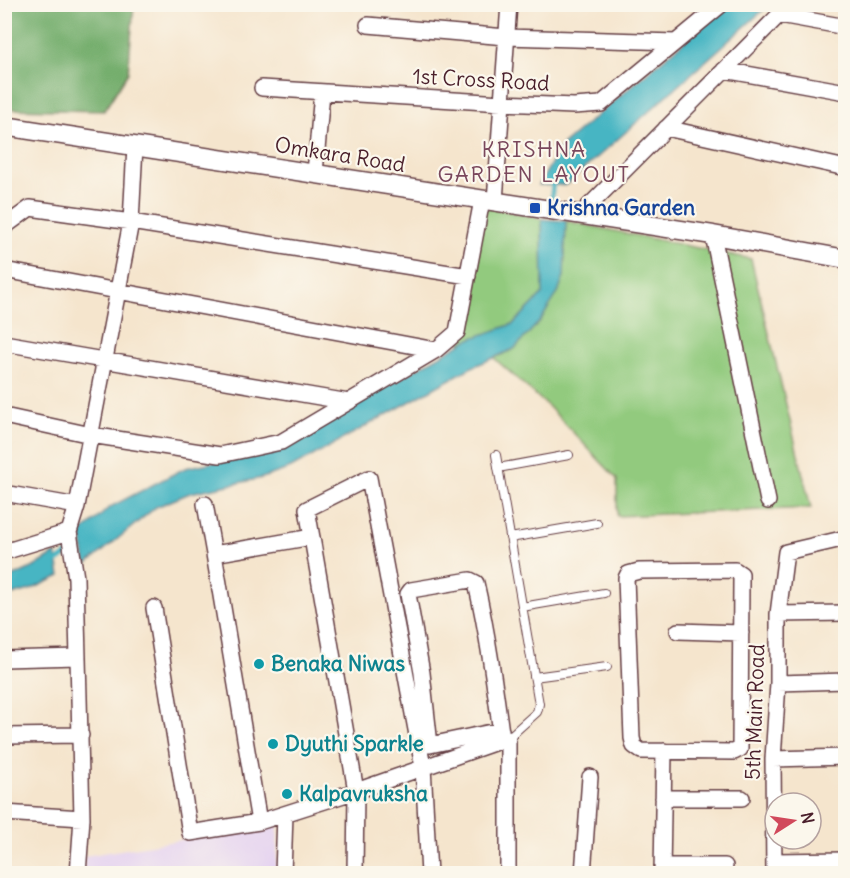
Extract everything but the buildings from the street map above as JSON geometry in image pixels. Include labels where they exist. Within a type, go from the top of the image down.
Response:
[{"type":"street","points":[[4,416],[91,435],[220,454],[281,442],[436,350],[457,332],[468,276],[489,200],[502,104],[509,4]]},
{"type":"street","name":"1st Cross Road","points":[[262,88],[502,104],[574,106],[601,104],[722,4]]},
{"type":"street","points":[[575,214],[785,10],[846,27]]},
{"type":"street","points":[[368,25],[506,37],[676,42]]},
{"type":"street","points":[[724,70],[846,92]]},
{"type":"street","points":[[315,174],[322,92]]},
{"type":"street","name":"Omkara Road","points":[[4,126],[713,235],[846,260]]},
{"type":"street","points":[[666,128],[846,168]]},
{"type":"street","points":[[78,873],[82,818],[81,735],[76,578],[69,537],[91,435],[131,222],[135,146]]},
{"type":"street","points":[[4,227],[30,208],[468,276]]},
{"type":"street","points":[[713,235],[768,501]]},
{"type":"street","points":[[4,270],[436,350]]},
{"type":"street","points":[[4,343],[349,402]]},
{"type":"street","points":[[355,873],[356,791],[307,509],[369,478],[423,767],[429,873]]},
{"type":"street","points":[[4,493],[77,506]]},
{"type":"street","points":[[205,504],[259,822]]},
{"type":"street","points":[[4,552],[69,537]]},
{"type":"street","points":[[214,554],[312,537]]},
{"type":"street","name":"5th Main Road","points":[[774,867],[773,759],[778,683],[778,614],[786,552],[846,538]]},
{"type":"street","points":[[639,571],[738,571],[741,574],[741,633],[740,749],[734,752],[641,752],[634,746],[626,578],[628,574],[639,571]]},
{"type":"street","points":[[504,736],[430,745],[422,673],[408,594],[411,590],[470,580],[476,583],[504,736],[508,873]]},
{"type":"street","points":[[154,608],[190,833],[259,822],[285,814],[356,791],[504,736]]},
{"type":"street","points":[[778,614],[846,613]]},
{"type":"street","points":[[678,631],[741,633]]},
{"type":"street","points":[[4,659],[78,657]]},
{"type":"street","points":[[778,683],[846,681]]},
{"type":"street","points":[[4,736],[81,735]]},
{"type":"street","points":[[664,751],[662,870],[724,866]]},
{"type":"street","points":[[773,759],[846,757]]},
{"type":"street","points":[[583,873],[590,777]]},
{"type":"street","points":[[663,798],[742,798]]},
{"type":"street","points":[[4,813],[82,818]]},
{"type":"street","points":[[283,873],[285,814]]},
{"type":"street","points":[[774,867],[846,860]]},
{"type":"lane","points":[[496,455],[539,704],[537,712],[504,736]]},
{"type":"lane","points":[[498,468],[569,455]]},
{"type":"lane","points":[[510,538],[597,523]]},
{"type":"lane","points":[[522,607],[604,593]]},
{"type":"lane","points":[[534,677],[607,667]]},
{"type":"shaded area","points":[[278,824],[276,873],[83,874],[85,856]]},
{"type":"green space","points":[[5,4],[134,5],[128,73],[104,111],[5,109]]},
{"type":"green space","points":[[483,206],[542,219],[543,294],[513,324],[460,344]]},
{"type":"green space","points":[[566,221],[751,259],[811,508],[617,516],[617,479],[550,408],[494,358],[514,349],[540,321],[564,276]]},
{"type":"water","points":[[727,5],[769,5],[566,185],[539,185],[561,146]]},
{"type":"water","points":[[542,219],[566,221],[564,276],[558,293],[540,321],[514,349],[470,368],[291,468],[262,478],[190,493],[156,507],[86,565],[81,533],[110,507],[185,468],[277,449],[467,340],[513,324],[543,294]]},
{"type":"water","points":[[56,553],[60,576],[30,590],[5,597],[5,580],[34,567]]},
{"type":"waterway","points":[[551,204],[553,180]]},
{"type":"waterway","points":[[54,564],[69,553]]},
{"type":"place","name":"Krishna Garden","points":[[535,208]]},
{"type":"place","name":"Benaka Niwas","points":[[259,664]]},
{"type":"place","name":"Dyuthi Sparkle","points":[[273,744]]},
{"type":"place","name":"Kalpavruksha","points":[[287,794]]},
{"type":"district","name":"KRISHNA GARDEN LAYOUT","points":[[534,162]]}]
